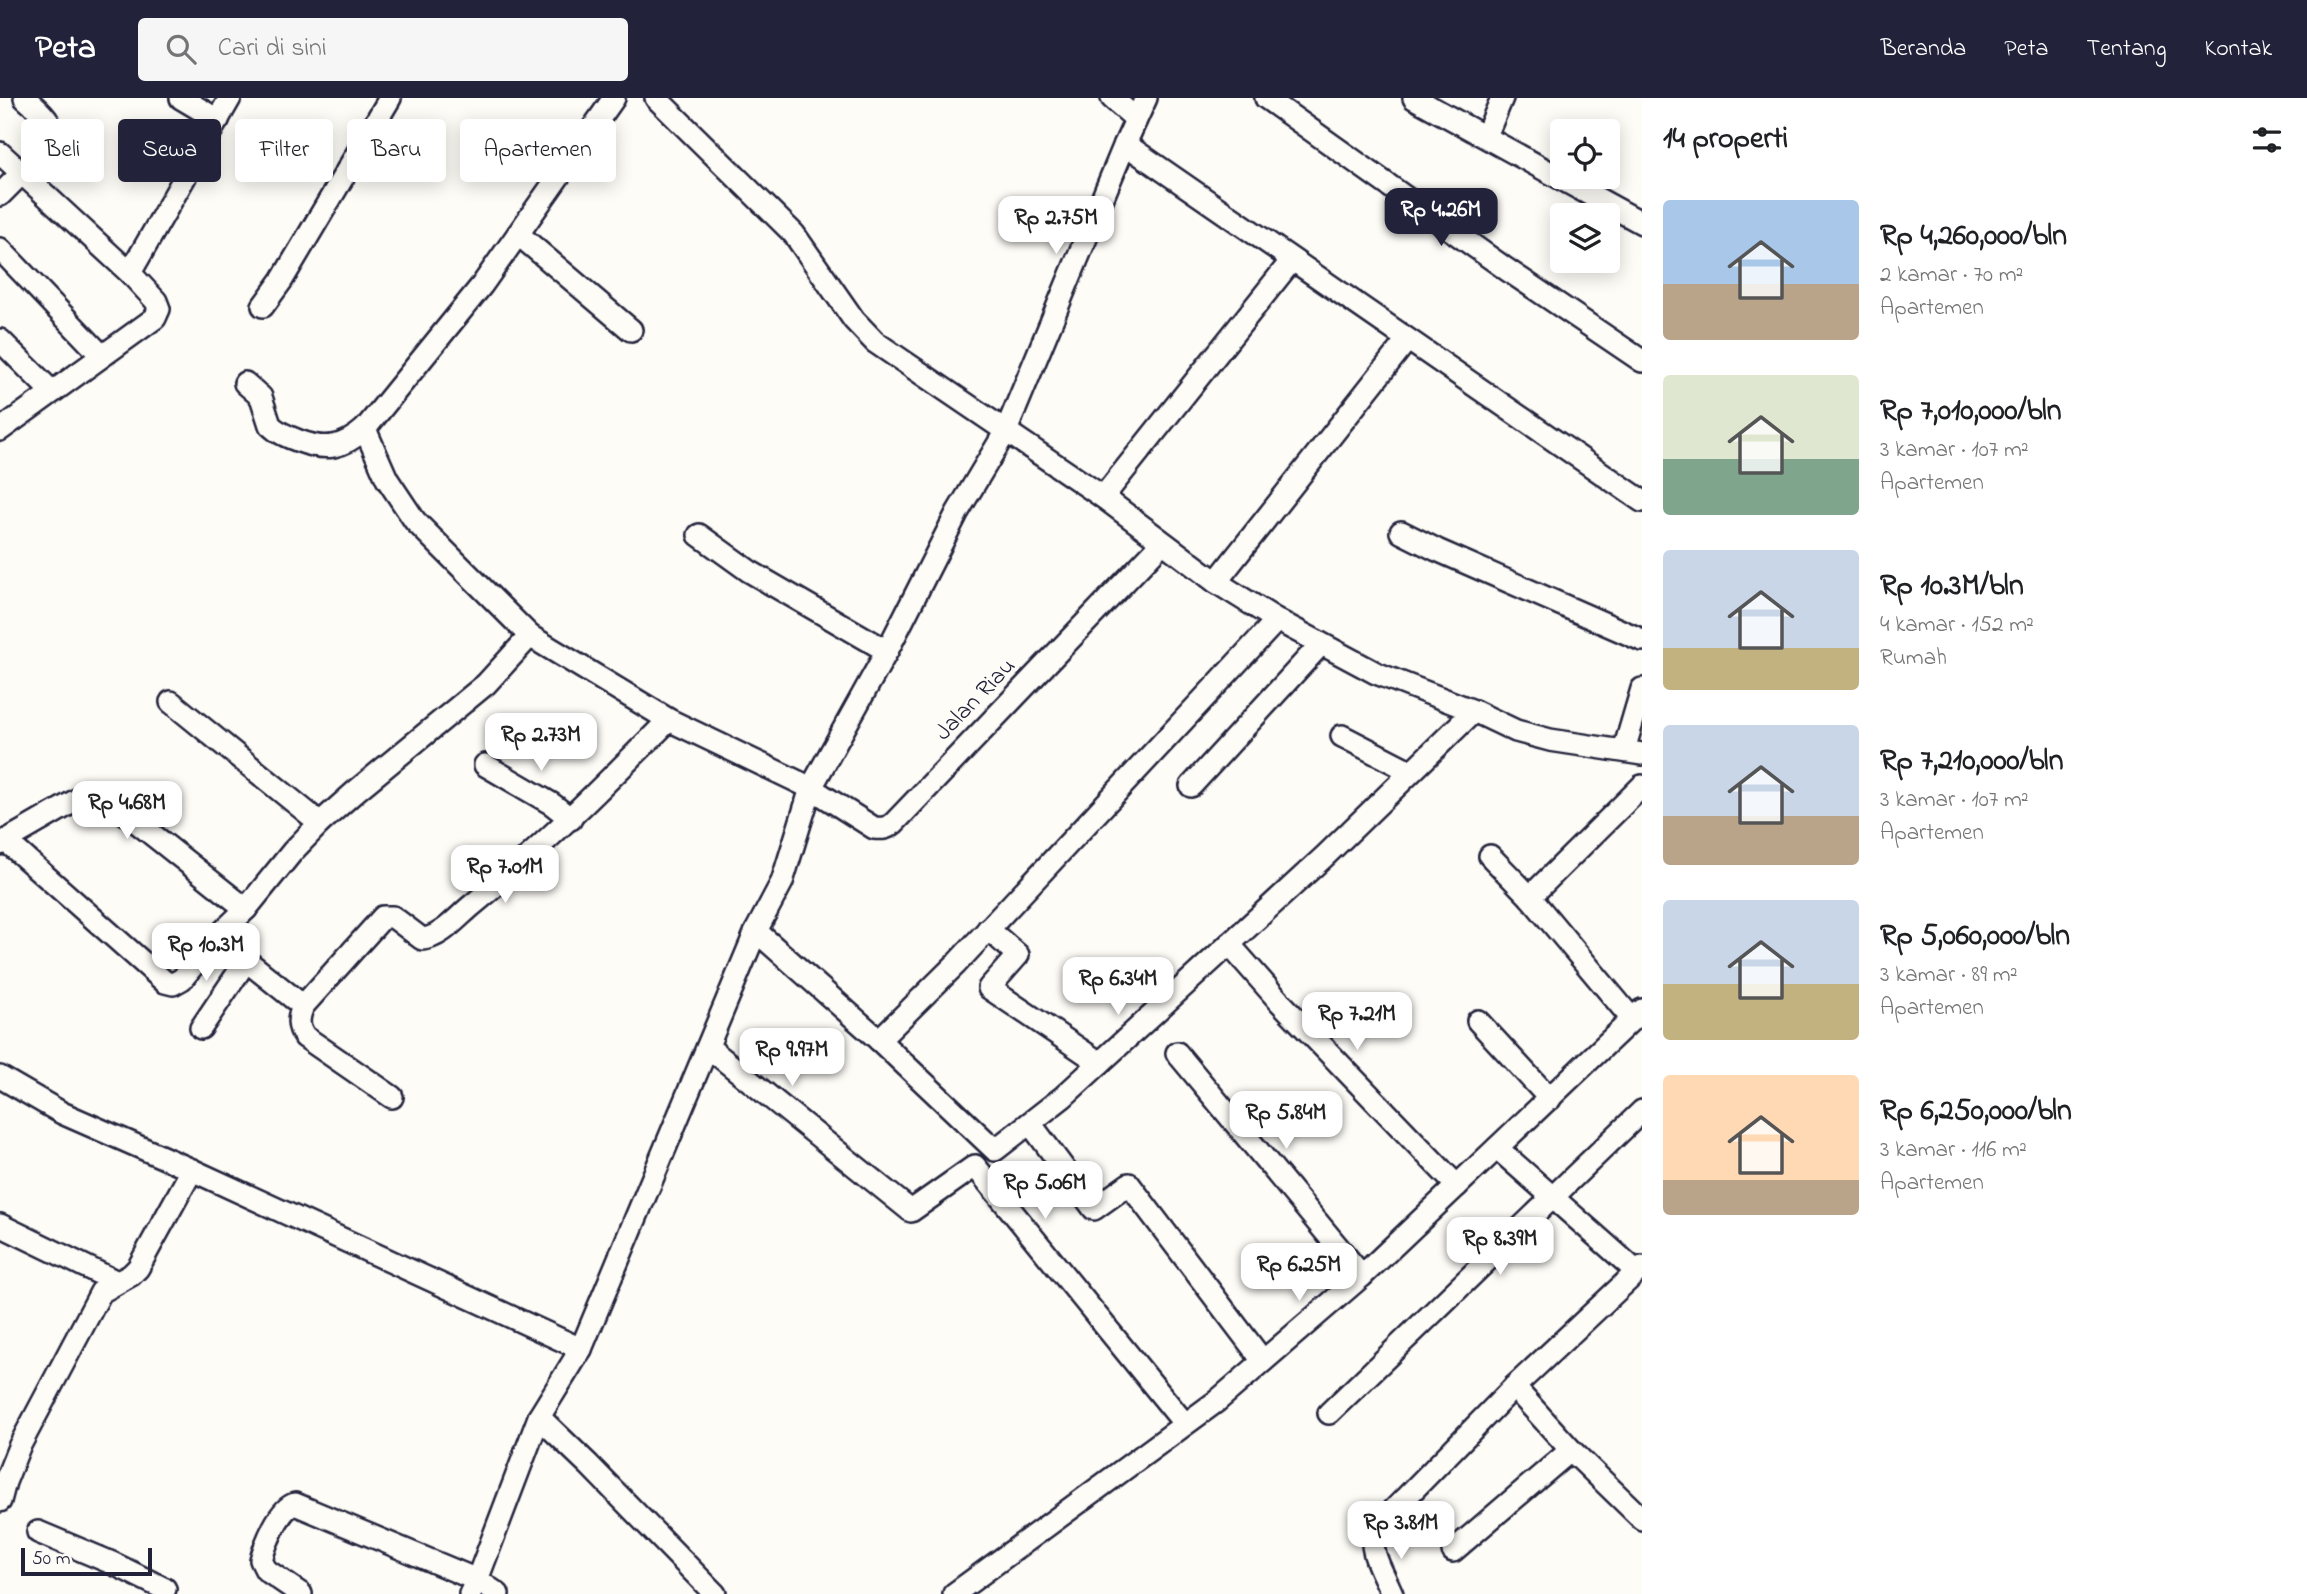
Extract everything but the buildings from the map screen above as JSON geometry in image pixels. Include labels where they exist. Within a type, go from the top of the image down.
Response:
[{"type":"street","points":[[0,195],[49,146],[53,138],[47,119],[25,98]]},
{"type":"street","points":[[181,98],[216,119]]},
{"type":"street","points":[[219,119],[230,98]]},
{"type":"street","points":[[263,306],[282,280],[390,98]]},
{"type":"street","points":[[246,383],[261,397],[271,428],[288,437],[326,447],[338,446],[353,439],[365,429],[482,285],[614,98]]},
{"type":"street","points":[[1112,98],[1136,119]]},
{"type":"street","points":[[474,1587],[539,1418],[581,1349],[756,931],[782,883],[811,788],[887,651],[951,523],[1006,431],[1146,98]]},
{"type":"street","points":[[1266,98],[1642,362]]},
{"type":"street","points":[[1414,98],[1642,223]]},
{"type":"street","points":[[1486,136],[1502,98]]},
{"type":"street","points":[[667,101],[794,234],[854,320],[874,342],[1103,498],[1216,582],[1277,621],[1376,673],[1474,711],[1516,731],[1550,740],[1633,752],[1642,689]]},
{"type":"street","points":[[1125,144],[1642,501]]},
{"type":"street","points":[[0,153],[130,273],[156,301],[159,309],[155,318],[0,430]]},
{"type":"street","points":[[130,273],[182,182]]},
{"type":"street","points":[[518,233],[631,330]]},
{"type":"street","points":[[0,249],[102,355]]},
{"type":"street","points":[[1103,498],[1292,260]]},
{"type":"street","points":[[0,340],[52,392]]},
{"type":"street","points":[[1216,582],[1407,340]]},
{"type":"street","name":"Jalan Riau","points":[[365,429],[387,479],[415,521],[530,636],[669,720],[811,788],[874,828],[889,827],[1162,543]]},
{"type":"street","points":[[1401,532],[1642,640]]},
{"type":"street","points":[[699,536],[749,571],[887,651]]},
{"type":"street","points":[[879,1040],[988,929],[1277,621]]},
{"type":"street","points":[[246,909],[102,797],[80,798],[3,843],[165,982],[179,982],[217,937],[246,909],[293,851],[320,823],[486,684],[530,636]]},
{"type":"street","points":[[1191,786],[1321,644]]},
{"type":"street","points":[[171,702],[320,823]]},
{"type":"street","points":[[708,1047],[911,1211],[975,1166],[1063,1097],[1325,856],[1474,711]]},
{"type":"street","points":[[392,1097],[305,1037],[298,1026],[298,1017],[303,1006],[379,920],[386,916],[393,917],[422,939],[431,937],[510,874],[571,819],[669,720]]},
{"type":"street","points":[[1342,736],[1410,771]]},
{"type":"street","points":[[485,765],[552,804],[571,819]]},
{"type":"street","points":[[1530,897],[1642,786]]},
{"type":"street","points":[[962,1592],[1184,1423],[1217,1401],[1362,1276],[1637,1014],[1490,856]]},
{"type":"street","points":[[988,929],[1017,955],[989,988],[1100,1063]]},
{"type":"street","points":[[756,931],[879,1040],[995,1150]]},
{"type":"street","points":[[217,937],[303,1006]]},
{"type":"street","points":[[1229,944],[1280,1002],[1457,1186]]},
{"type":"street","points":[[201,1028],[246,961]]},
{"type":"street","points":[[1478,1021],[1550,1099]]},
{"type":"street","points":[[1177,1053],[1362,1276]]},
{"type":"street","points":[[0,1077],[62,1113],[581,1349]]},
{"type":"street","points":[[1329,1413],[1642,1111]]},
{"type":"street","points":[[1030,1123],[1094,1209],[1129,1184],[1263,1361]]},
{"type":"street","points":[[1392,1594],[1373,1551],[1374,1530],[1514,1387],[1639,1270],[1497,1148]]},
{"type":"street","points":[[975,1166],[1184,1423]]},
{"type":"street","points":[[0,1500],[34,1415],[101,1292],[138,1268],[192,1170]]},
{"type":"street","points":[[0,1225],[117,1282]]},
{"type":"street","points":[[1514,1387],[1571,1450],[1642,1519]]},
{"type":"street","points":[[539,1418],[589,1465],[715,1594]]},
{"type":"street","points":[[1453,1551],[1571,1450]]},
{"type":"street","points":[[301,1594],[266,1570],[261,1560],[281,1514],[287,1506],[295,1504],[474,1587],[498,1594]]},
{"type":"street","points":[[38,1532],[112,1563],[166,1592]]}]
